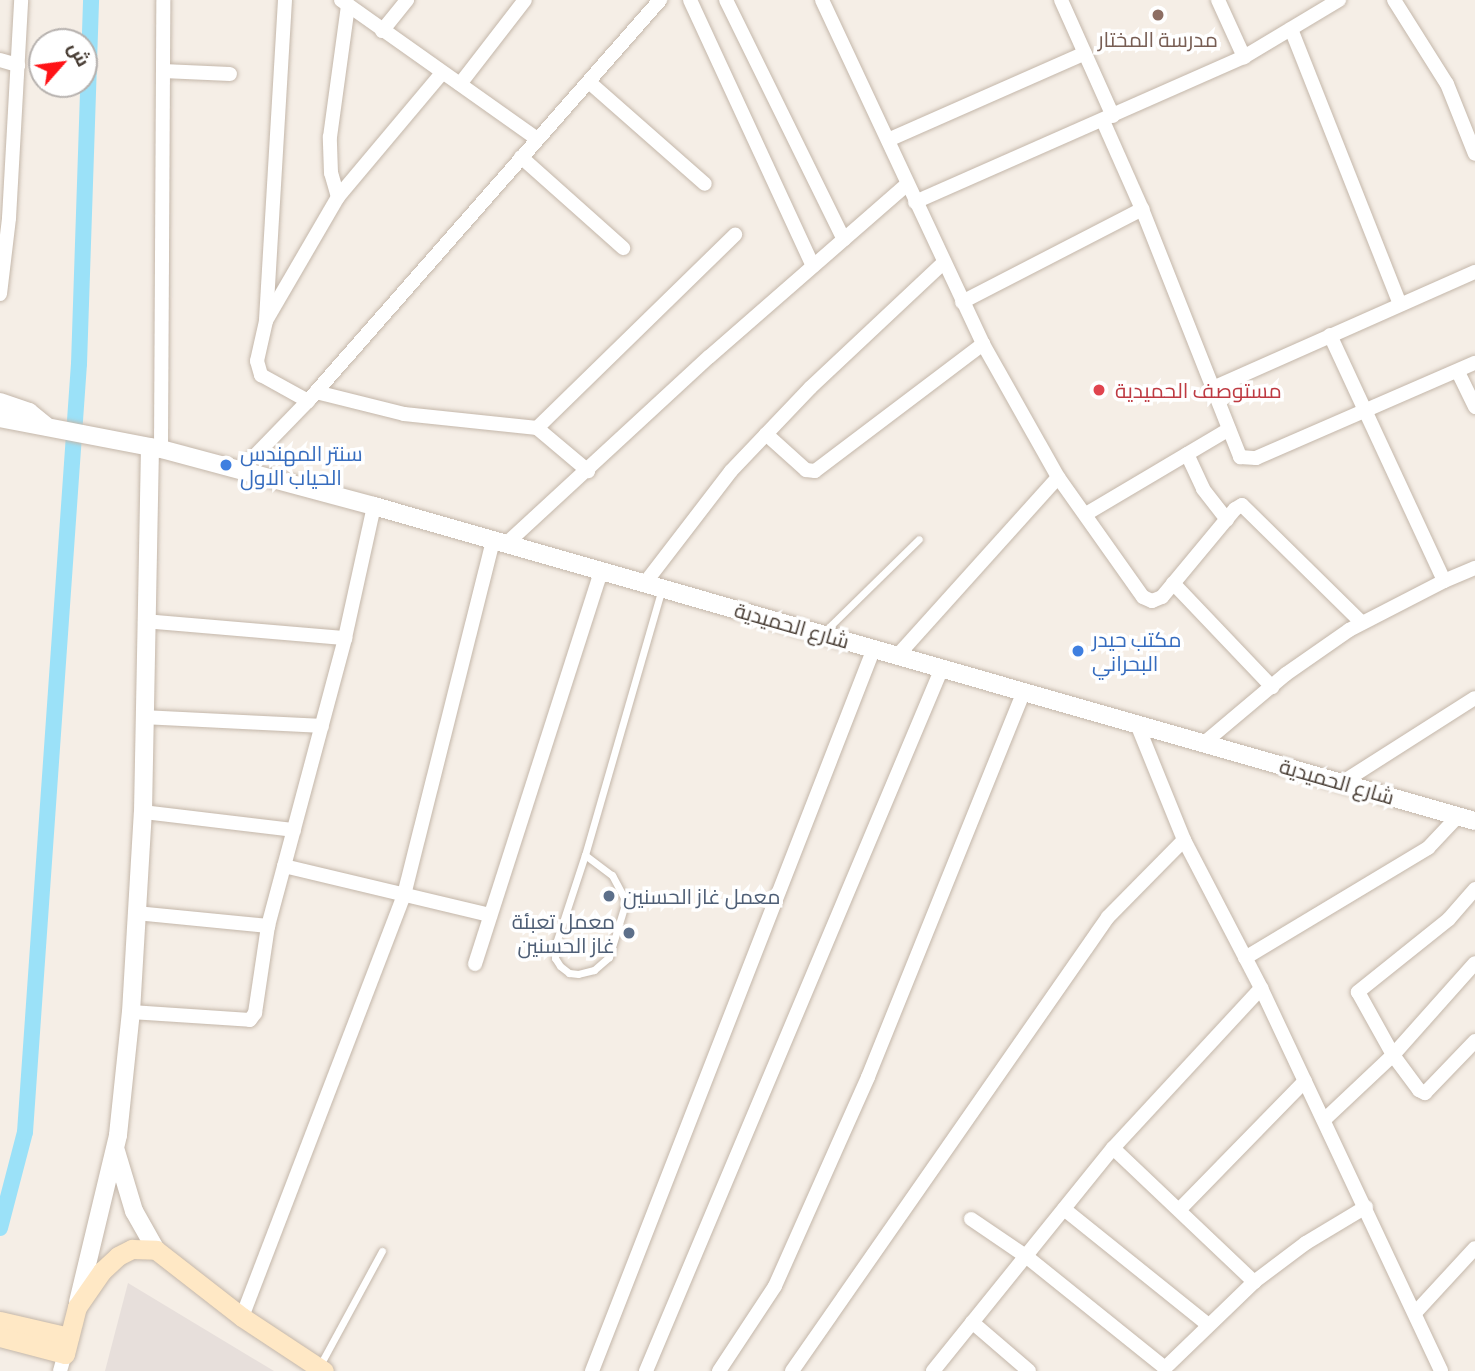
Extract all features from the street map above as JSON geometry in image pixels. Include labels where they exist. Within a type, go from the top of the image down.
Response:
[{"type":"main road","points":[[0,1321],[12,1335],[65,1354],[77,1307],[90,1285],[118,1256],[132,1249],[156,1250],[242,1317],[321,1369]]},
{"type":"street","points":[[0,294],[9,218],[21,0]]},
{"type":"street","points":[[77,1307],[116,1147],[131,1012],[143,812],[145,621],[156,448],[163,0]]},
{"type":"street","points":[[285,0],[266,321],[257,360],[258,371],[274,384],[312,396],[404,414],[537,428],[587,471]]},
{"type":"street","points":[[382,31],[407,0]]},
{"type":"street","points":[[460,84],[525,0]]},
{"type":"street","points":[[240,471],[312,396],[659,0]]},
{"type":"street","points":[[690,0],[813,266]]},
{"type":"street","points":[[726,0],[844,240]]},
{"type":"street","points":[[822,0],[983,344],[1058,477],[1143,597],[1152,601],[1162,597],[1242,505],[1362,623]]},
{"type":"street","points":[[1061,0],[1085,53],[1142,209],[1240,457],[1247,460],[1475,363]]},
{"type":"street","points":[[1219,0],[1244,57]]},
{"type":"street","points":[[915,202],[1244,57],[1339,0]]},
{"type":"street","points":[[1394,0],[1447,84],[1475,154]]},
{"type":"street","points":[[338,197],[331,173],[330,137],[344,2]]},
{"type":"street","points":[[344,2],[537,139]]},
{"type":"street","points":[[1291,29],[1400,304]]},
{"type":"street","points":[[888,140],[1085,53]]},
{"type":"street","points":[[0,60],[18,65]]},
{"type":"street","points":[[163,71],[230,74]]},
{"type":"street","points":[[266,321],[338,197],[442,73]]},
{"type":"street","points":[[589,82],[705,184]]},
{"type":"street","points":[[521,157],[623,248]]},
{"type":"street","points":[[242,1317],[404,895],[499,542],[587,471],[709,357],[907,184]]},
{"type":"street","points":[[962,302],[1142,209]]},
{"type":"street","points":[[537,428],[735,235]]},
{"type":"street","points":[[654,586],[731,471],[810,388],[943,263]]},
{"type":"street","points":[[1213,388],[1475,272]]},
{"type":"street","points":[[1330,335],[1444,580]]},
{"type":"street","points":[[766,434],[806,470],[815,471],[983,344]]},
{"type":"street","points":[[1458,372],[1475,407]]},
{"type":"street","points":[[0,402],[29,412],[54,427]]},
{"type":"street","points":[[0,418],[26,425],[54,427]]},
{"type":"street","name":"شارع الحميدية","points":[[54,427],[156,448],[374,506],[1466,819]]},
{"type":"street","points":[[1086,514],[1229,429]]},
{"type":"street","points":[[1187,454],[1203,489],[1227,520]]},
{"type":"street","points":[[898,655],[1058,477]]},
{"type":"street","points":[[131,1012],[250,1020],[255,1013],[268,926],[345,638],[374,506]]},
{"type":"street","points":[[1204,743],[1272,687],[1362,623],[1444,580],[1475,568]]},
{"type":"street","points":[[475,964],[601,571]]},
{"type":"street","points":[[1173,583],[1272,687]]},
{"type":"street","points":[[145,621],[345,638]]},
{"type":"street","points":[[593,1371],[874,648]]},
{"type":"street","points":[[646,1371],[943,668]]},
{"type":"street","points":[[719,1371],[780,1274],[868,1077],[1024,691]]},
{"type":"street","points":[[1343,782],[1475,698]]},
{"type":"street","points":[[144,718],[322,726]]},
{"type":"street","points":[[1137,723],[1184,839],[1261,988],[1441,1371]]},
{"type":"street","points":[[143,812],[294,830]]},
{"type":"street","points":[[1245,958],[1428,848],[1466,819]]},
{"type":"street","points":[[792,1371],[1108,918],[1184,839]]},
{"type":"street","points":[[284,866],[490,915]]},
{"type":"street","points":[[1475,889],[1449,919],[1358,992],[1393,1055],[1419,1090],[1425,1093],[1475,1041]]},
{"type":"street","points":[[136,913],[268,926]]},
{"type":"street","points":[[1324,1120],[1393,1055],[1475,963]]},
{"type":"street","points":[[933,1371],[1113,1148],[1261,988]]},
{"type":"street","points":[[1180,1209],[1305,1081]]},
{"type":"street","points":[[116,1147],[134,1211],[156,1250]]},
{"type":"street","points":[[1113,1148],[1254,1282]]},
{"type":"street","points":[[971,1219],[1027,1257],[1159,1366],[1170,1366],[1207,1324],[1254,1282],[1306,1243],[1366,1207]]},
{"type":"street","points":[[1064,1209],[1207,1324]]},
{"type":"street","points":[[1415,1313],[1475,1248]]},
{"type":"street","points":[[972,1322],[1029,1371]]},
{"type":"lane","points":[[822,634],[919,539]]},
{"type":"lane","points":[[585,856],[612,874],[626,901],[608,957],[594,970],[578,974],[569,973],[560,966],[555,958],[555,943],[585,856],[654,586]]},
{"type":"lane","points":[[321,1369],[382,1251]]},
{"type":"shaded area","points":[[128,1283],[274,1371],[105,1371]]},
{"type":"waterway","points":[[0,1228],[25,1132],[79,364],[91,0]]},
{"type":"place","name":"مدرسة المختار","points":[[1158,15]]},
{"type":"place","name":"مستوصف الحميدية","points":[[1099,390]]},
{"type":"place","name":"سنتر المهندس الحياب الاول","points":[[226,465]]},
{"type":"place","name":"مكتب حيدر البحراني","points":[[1078,651]]},
{"type":"place","name":"معمل غاز الحسنين","points":[[609,896]]},
{"type":"place","name":"معمل تعبئة غاز الحسنين","points":[[629,933]]}]
